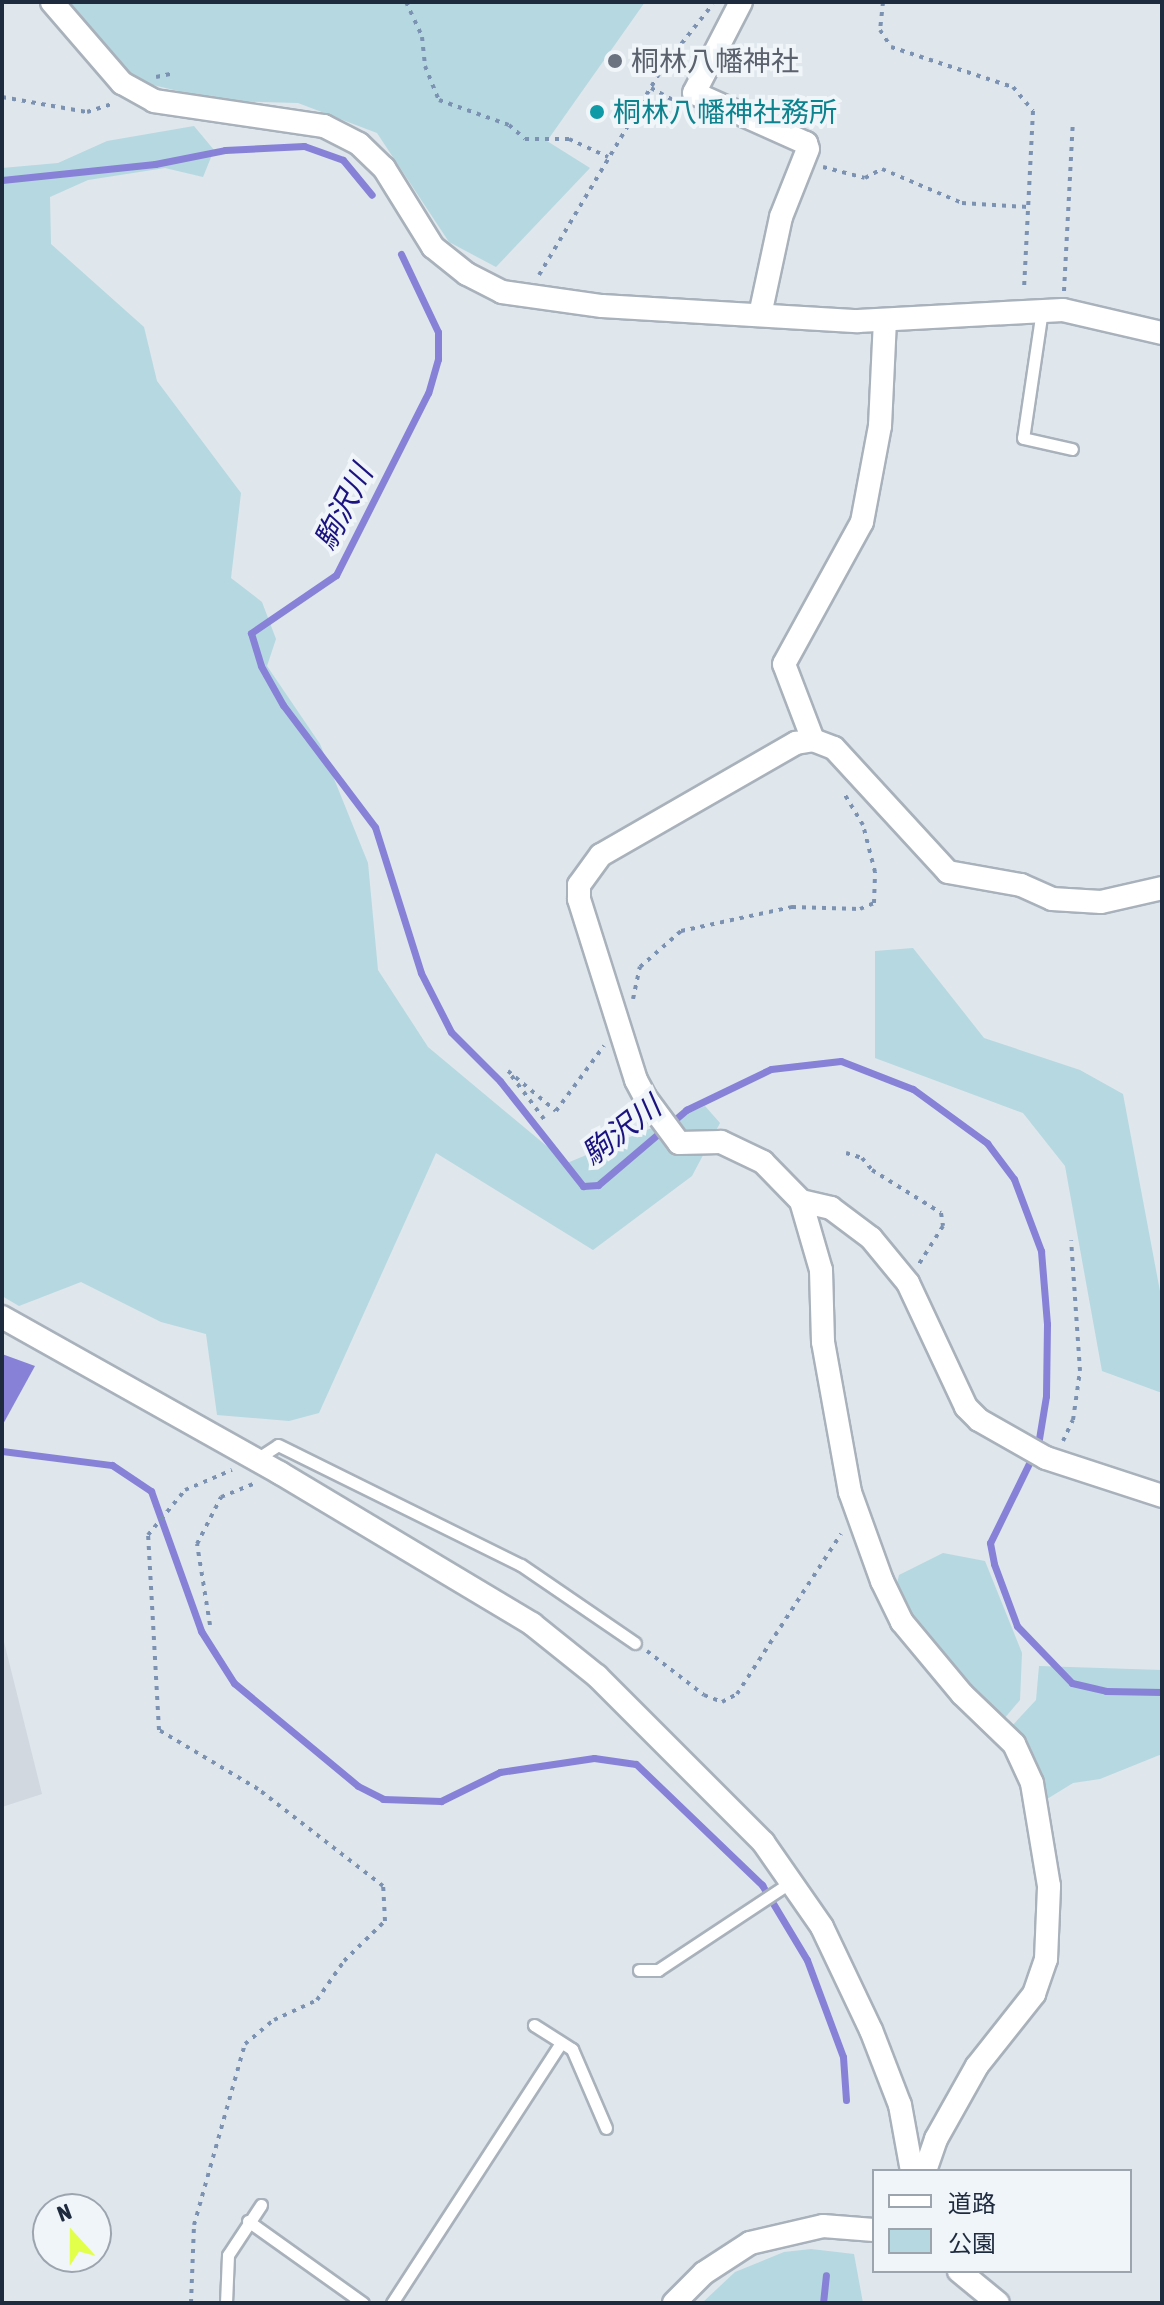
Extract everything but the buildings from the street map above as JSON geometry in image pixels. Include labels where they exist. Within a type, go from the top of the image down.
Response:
[{"type":"street","points":[[52,2],[92,52],[132,88],[154,101],[324,126],[359,144],[384,168],[433,247],[467,274],[502,292],[602,306],[885,321],[1043,310],[1162,333]]},
{"type":"street","points":[[741,2],[694,93],[806,143],[804,161],[781,217],[760,315]]},
{"type":"street","points":[[813,740],[784,664],[862,522],[880,426],[885,321]]},
{"type":"street","points":[[926,2169],[936,2139],[977,2066],[1034,1994],[1046,1959],[1049,1886],[1040,1815],[1014,1744],[962,1694],[902,1622],[857,1515],[823,1342],[821,1270],[801,1201],[763,1162],[721,1142],[679,1143],[645,1097],[617,1042],[579,899],[584,876],[601,855],[796,743],[813,740],[834,748],[948,872],[1021,885],[1052,899],[1101,902],[1162,888]]},
{"type":"street","points":[[801,1201],[831,1208],[871,1238],[908,1283],[966,1407],[1050,1460],[1162,1496]]},
{"type":"street","points":[[2,1317],[280,1473],[554,1641],[661,1738],[763,1842],[786,1885],[822,1927],[871,2030],[900,2105],[912,2169]]},
{"type":"street","points":[[674,2303],[704,2273],[750,2243],[823,2226],[872,2230]]},
{"type":"street","points":[[961,2273],[998,2303]]},
{"type":"lane","points":[[1043,310],[1023,438],[1072,449]]},
{"type":"lane","points":[[254,1460],[278,1445],[521,1565],[635,1643]]},
{"type":"lane","points":[[639,1970],[658,1970],[786,1885]]},
{"type":"lane","points":[[534,2025],[572,2049],[606,2128]]},
{"type":"lane","points":[[392,2303],[561,2043]]},
{"type":"lane","points":[[226,2303],[228,2255],[261,2205]]},
{"type":"lane","points":[[248,2221],[363,2303]]},
{"type":"path","points":[[406,2],[422,37],[425,66],[439,100],[509,125],[525,139],[569,139],[608,157]]},
{"type":"path","points":[[533,296],[548,257],[663,67],[715,2]]},
{"type":"path","points":[[883,2],[880,30],[891,47],[1024,95],[1033,111],[1028,207],[1043,310]]},
{"type":"path","points":[[2,97],[87,112],[114,103],[132,88]]},
{"type":"path","points":[[651,88],[677,102]]},
{"type":"path","points":[[1043,310],[1073,121]]},
{"type":"path","points":[[804,161],[865,178],[882,169],[962,203],[1028,207]]},
{"type":"path","points":[[544,1119],[508,1071],[556,1111],[633,1027],[640,967],[681,931],[792,907],[860,909],[874,903],[875,872],[863,825],[841,787]]},
{"type":"path","points":[[846,1153],[862,1158],[872,1170],[941,1213],[943,1226],[908,1283]]},
{"type":"path","points":[[1050,1460],[1073,1420],[1080,1371],[1071,1240]]},
{"type":"path","points":[[191,2303],[194,2225],[245,2044],[274,2020],[317,2000],[344,1961],[385,1921],[383,1886],[258,1789],[159,1730],[148,1582],[151,1532],[185,1490],[254,1460]]},
{"type":"path","points":[[210,1625],[197,1544],[221,1497],[280,1473]]},
{"type":"path","points":[[635,1643],[704,1695],[722,1702],[737,1694],[857,1515]]},
{"type":"shaded area","points":[[2,1354],[35,1366],[2,1426]]},
{"type":"shaded area","points":[[2,1634],[42,1794],[2,1807]]},
{"type":"green space","points":[[67,2],[645,2],[547,141],[590,168],[496,267],[449,242],[377,133],[298,103],[220,101],[132,80]]},
{"type":"green space","points":[[194,126],[214,150],[203,177],[165,168],[88,180],[50,197],[51,244],[144,327],[157,381],[241,493],[231,578],[262,602],[276,639],[267,666],[320,744],[368,863],[378,970],[428,1047],[567,1163],[705,1106],[720,1123],[692,1176],[593,1250],[436,1153],[319,1413],[289,1421],[217,1415],[206,1334],[161,1322],[81,1282],[19,1306],[2,1296],[2,168],[58,163],[107,141]]},
{"type":"green space","points":[[913,948],[984,1038],[1080,1070],[1123,1094],[1162,1302],[1162,1393],[1102,1371],[1065,1166],[1023,1113],[875,1058],[875,951]]},
{"type":"green space","points":[[943,1553],[985,1561],[1022,1653],[1020,1700],[1003,1720],[928,1650],[895,1592],[899,1575]]},
{"type":"green space","points":[[1039,1666],[1162,1670],[1162,1754],[1100,1779],[1073,1783],[1047,1799],[1011,1727],[1036,1700]]},
{"type":"green space","points":[[811,2249],[854,2254],[863,2303],[702,2303],[735,2272],[784,2252]]},
{"type":"waterway","name":"駒沢川","points":[[2,180],[155,164],[225,150],[304,146],[343,160],[372,195]]},
{"type":"waterway","name":"駒沢川","points":[[401,254],[438,332],[438,359],[428,393],[336,575],[251,633],[261,666],[283,705],[375,827],[421,973],[451,1032],[500,1081],[583,1186],[598,1185],[686,1110],[771,1069],[841,1061],[913,1089],[987,1143],[1014,1179],[1041,1251],[1047,1324],[1046,1396],[1038,1445],[990,1543],[994,1564],[1017,1626],[1072,1683],[1106,1691],[1162,1692]]},
{"type":"waterway","points":[[2,1451],[112,1465],[151,1491],[201,1631],[234,1683],[358,1786],[383,1799],[441,1801],[500,1772],[594,1758],[636,1764],[762,1885],[807,1960],[843,2057],[846,2100]]},
{"type":"waterway","points":[[823,2303],[826,2275]]},
{"type":"place","name":"桐林八幡神社","points":[[615,61]]},
{"type":"place","name":"桐林八幡神社務所","points":[[597,112]]}]
